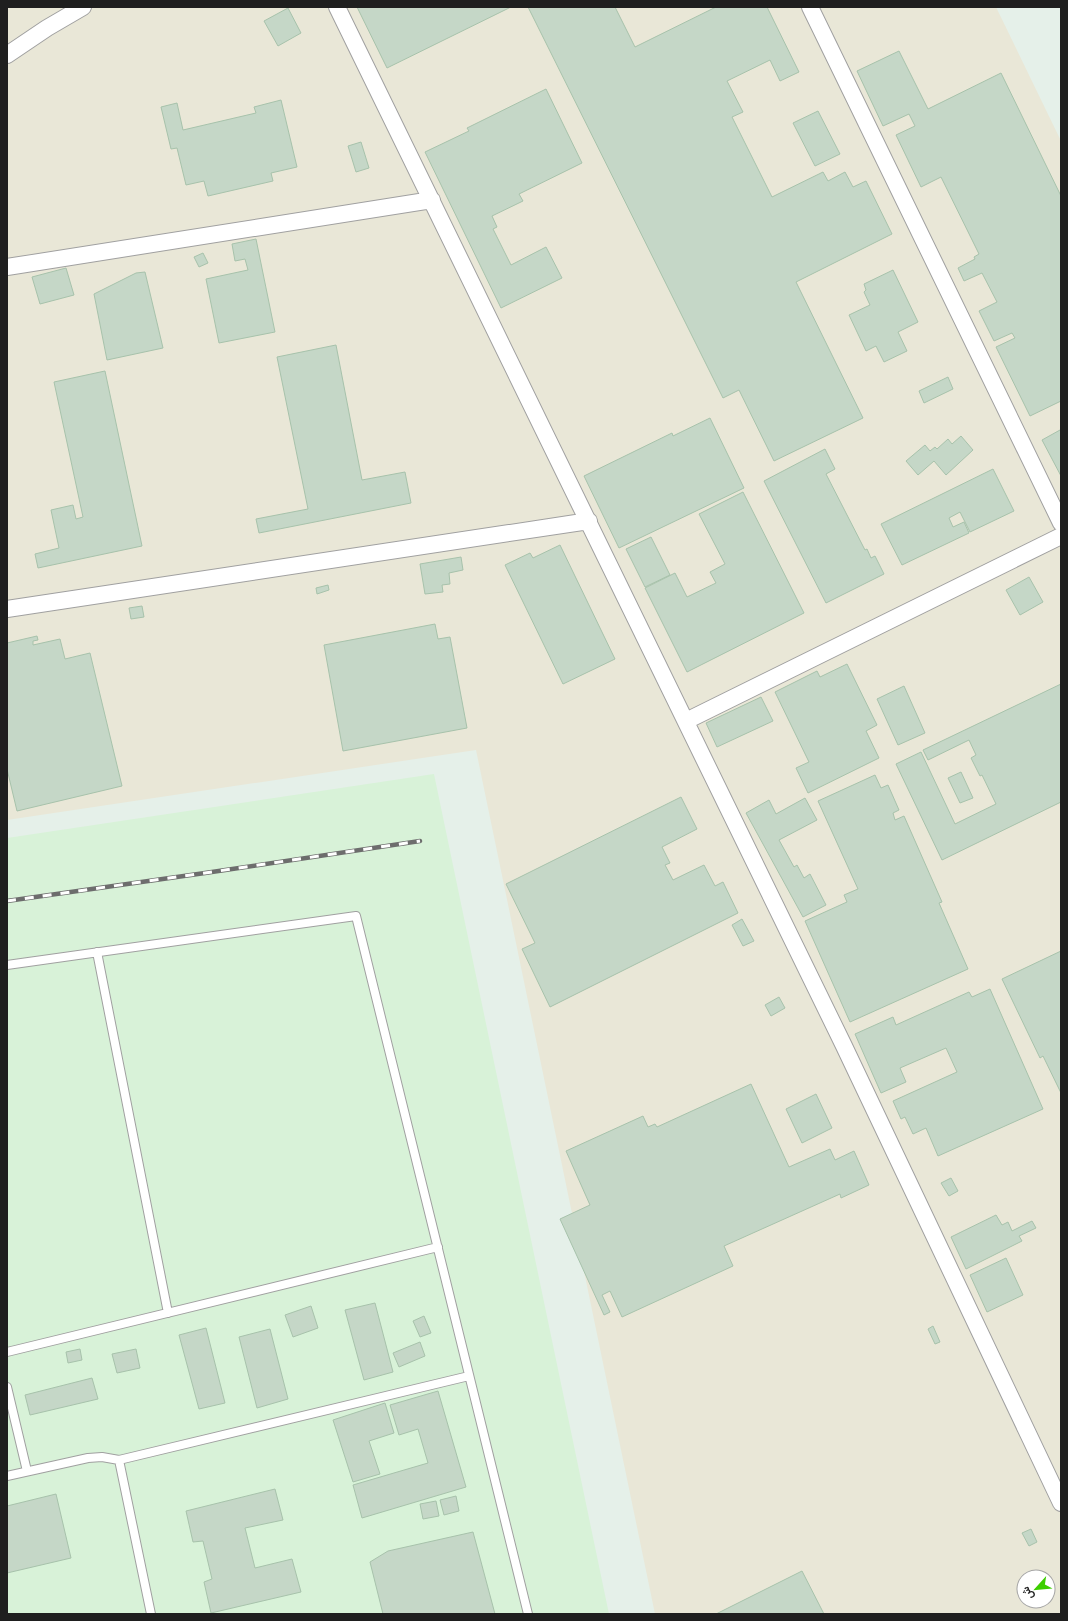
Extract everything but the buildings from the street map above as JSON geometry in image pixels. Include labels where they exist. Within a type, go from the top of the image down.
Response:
[{"type":"street","points":[[7,55],[47,28],[83,7]]},
{"type":"street","points":[[337,7],[844,1046],[1061,1503]]},
{"type":"street","points":[[810,7],[1061,523]]},
{"type":"street","points":[[7,267],[432,200]]},
{"type":"street","points":[[7,609],[589,521]]},
{"type":"street","points":[[686,721],[1061,536]]},
{"type":"lane","points":[[7,965],[356,916],[528,1614]]},
{"type":"lane","points":[[97,952],[168,1313]]},
{"type":"lane","points":[[7,1352],[438,1247]]},
{"type":"lane","points":[[7,1476],[88,1458],[102,1457],[119,1460],[469,1376]]},
{"type":"lane","points":[[7,1387],[27,1471]]},
{"type":"lane","points":[[119,1460],[151,1614]]},
{"type":"shaded area","points":[[7,7],[996,7],[1061,141],[1061,1614],[655,1614],[476,750],[7,820]]},
{"type":"shaded area","points":[[434,774],[609,1614],[7,1614],[7,838]]},
{"type":"railway","points":[[7,901],[420,841]]}]
